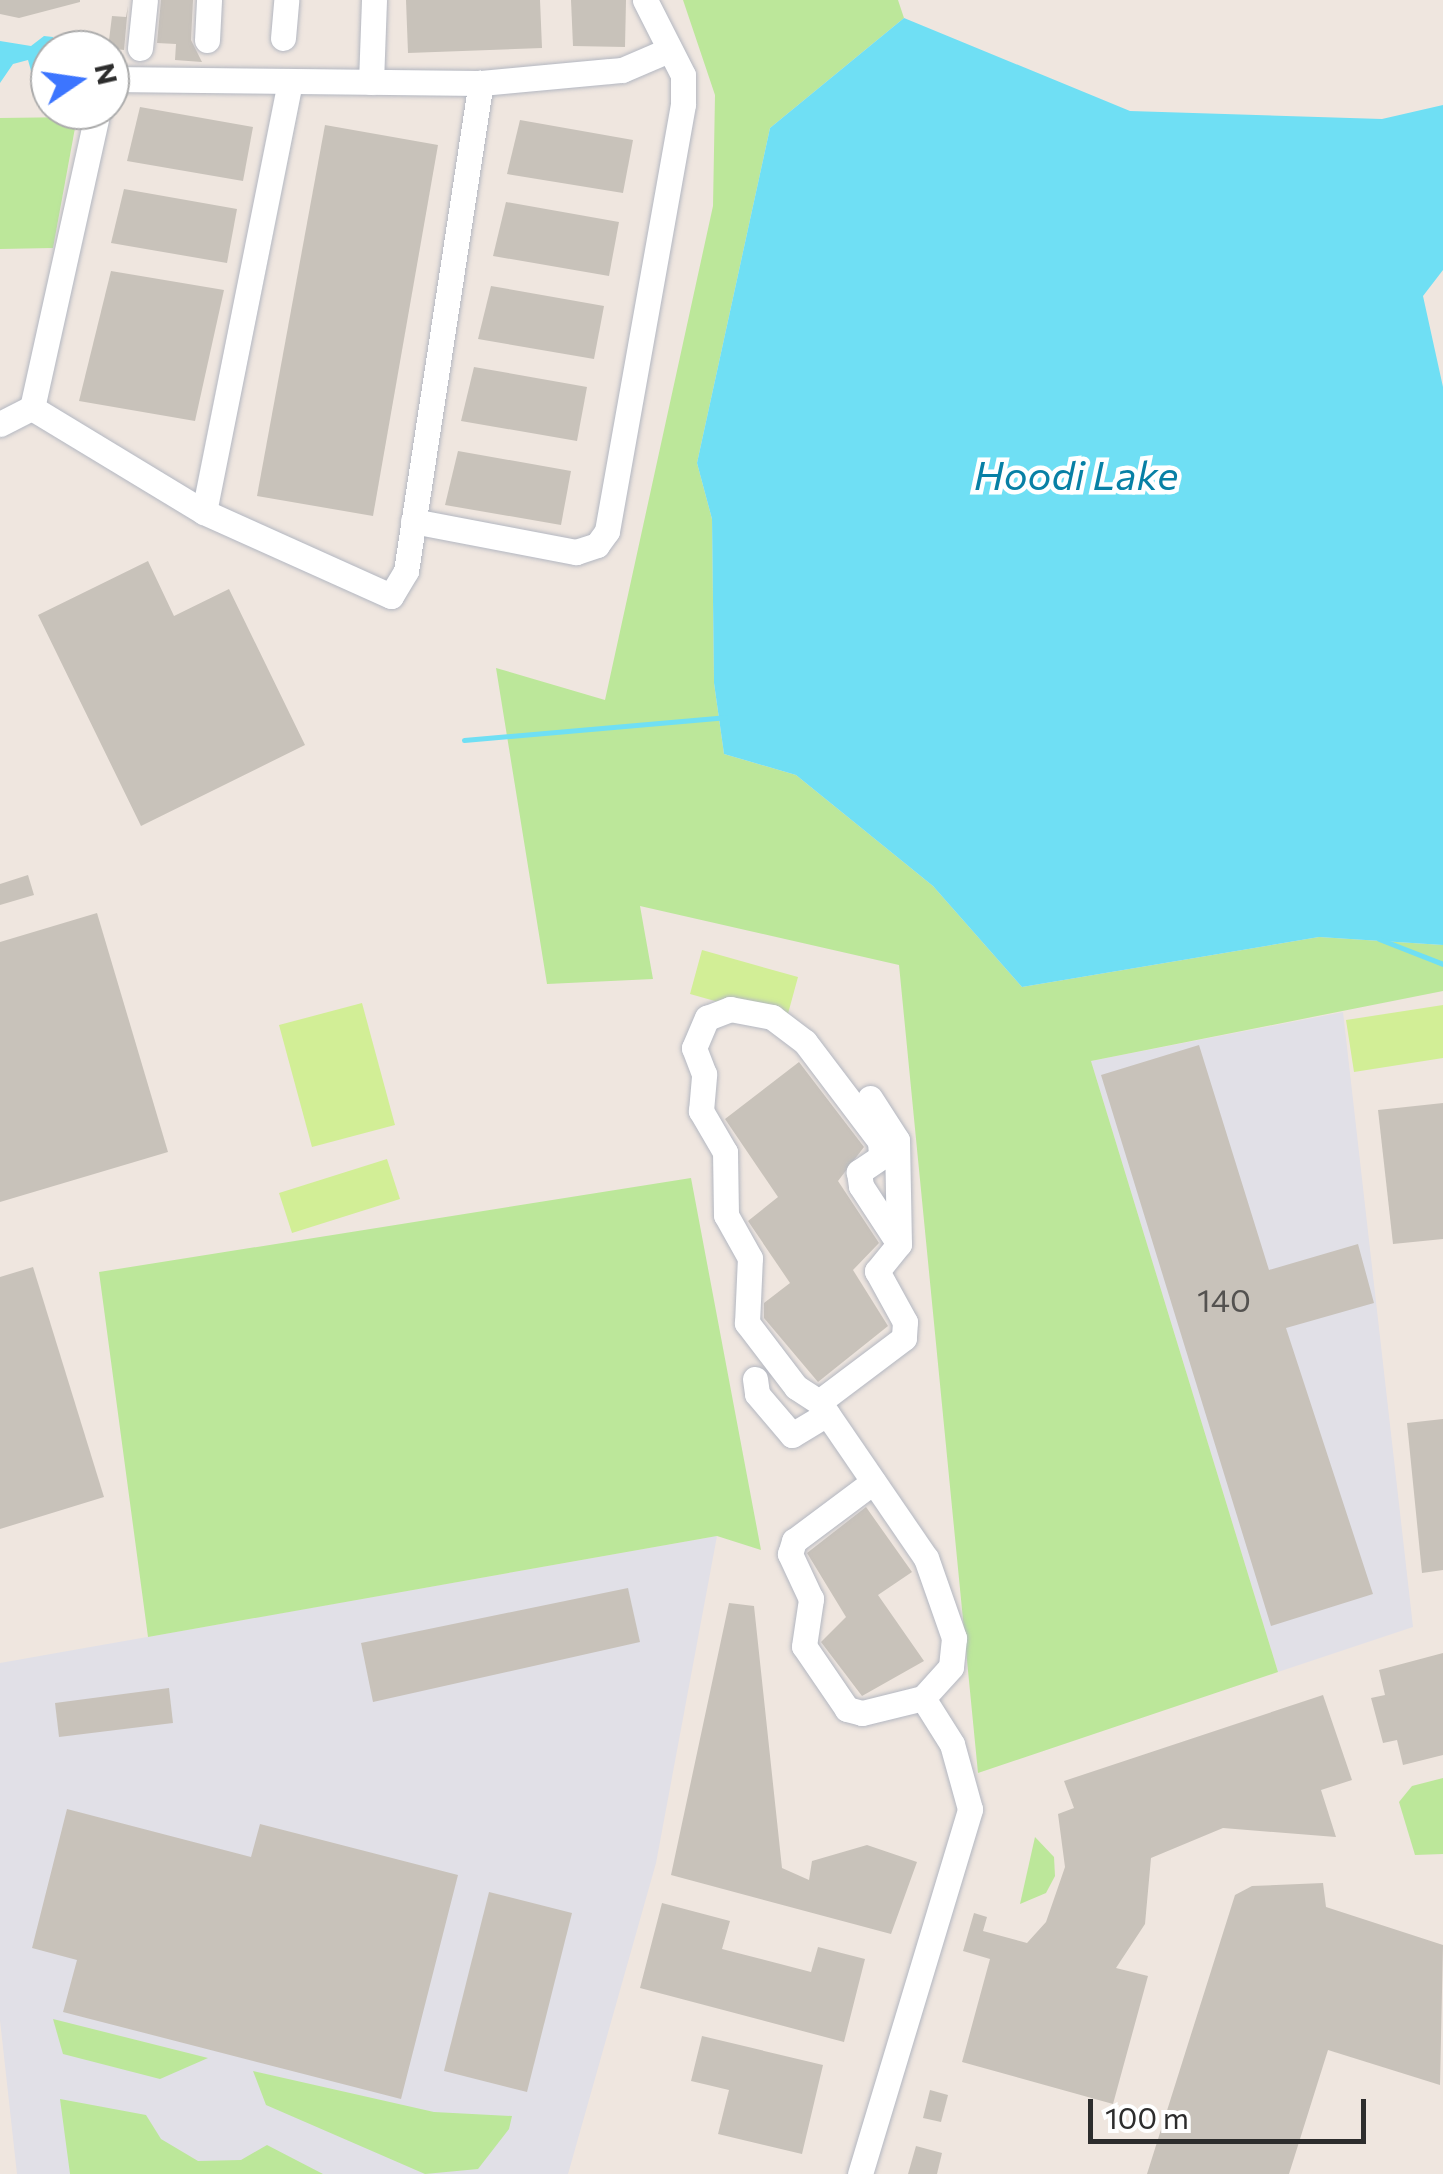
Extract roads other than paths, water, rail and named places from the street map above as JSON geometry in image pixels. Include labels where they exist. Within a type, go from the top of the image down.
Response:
[{"type":"street","points":[[140,48],[145,0]]},
{"type":"street","points":[[206,40],[209,0]]},
{"type":"street","points":[[283,38],[286,0]]},
{"type":"street","points":[[371,82],[374,0]]},
{"type":"street","points":[[414,522],[576,552],[597,545],[607,532],[683,104],[683,74],[645,0]]},
{"type":"street","points":[[130,79],[481,83],[622,70],[669,50]]},
{"type":"street","points":[[204,512],[290,81]]},
{"type":"street","points":[[32,408],[204,512],[391,596],[406,571],[481,83]]},
{"type":"street","points":[[32,408],[94,130]]},
{"type":"street","points":[[0,424],[32,408]]},
{"type":"street","points":[[874,1482],[794,1540],[790,1554],[811,1599],[804,1646],[847,1710],[923,1698],[951,1668],[954,1638],[926,1558],[874,1482],[823,1408],[796,1387],[747,1323],[750,1258],[726,1215],[732,1194],[725,1152],[702,1111],[704,1074],[694,1048],[707,1018],[730,1008],[772,1017],[805,1042],[880,1141],[880,1156],[860,1172],[860,1186],[899,1244]]},
{"type":"street","points":[[755,1379],[757,1394],[792,1435],[904,1338],[905,1322],[878,1271],[899,1244],[896,1140],[870,1098]]},
{"type":"street","points":[[860,2174],[970,1809],[952,1744],[923,1698]]},
{"type":"water","name":"Hoodi Lake","points":[[904,18],[1130,111],[1382,119],[1443,105],[1443,270],[1423,296],[1443,387],[1443,945],[1319,937],[1022,987],[933,886],[796,775],[724,754],[714,683],[712,519],[697,463],[770,128]]},
{"type":"water","points":[[0,41],[30,46],[30,67],[28,60],[13,64],[0,83]]},
{"type":"waterway","points":[[464,740],[725,717]]},
{"type":"waterway","points":[[1379,939],[1443,964]]}]
